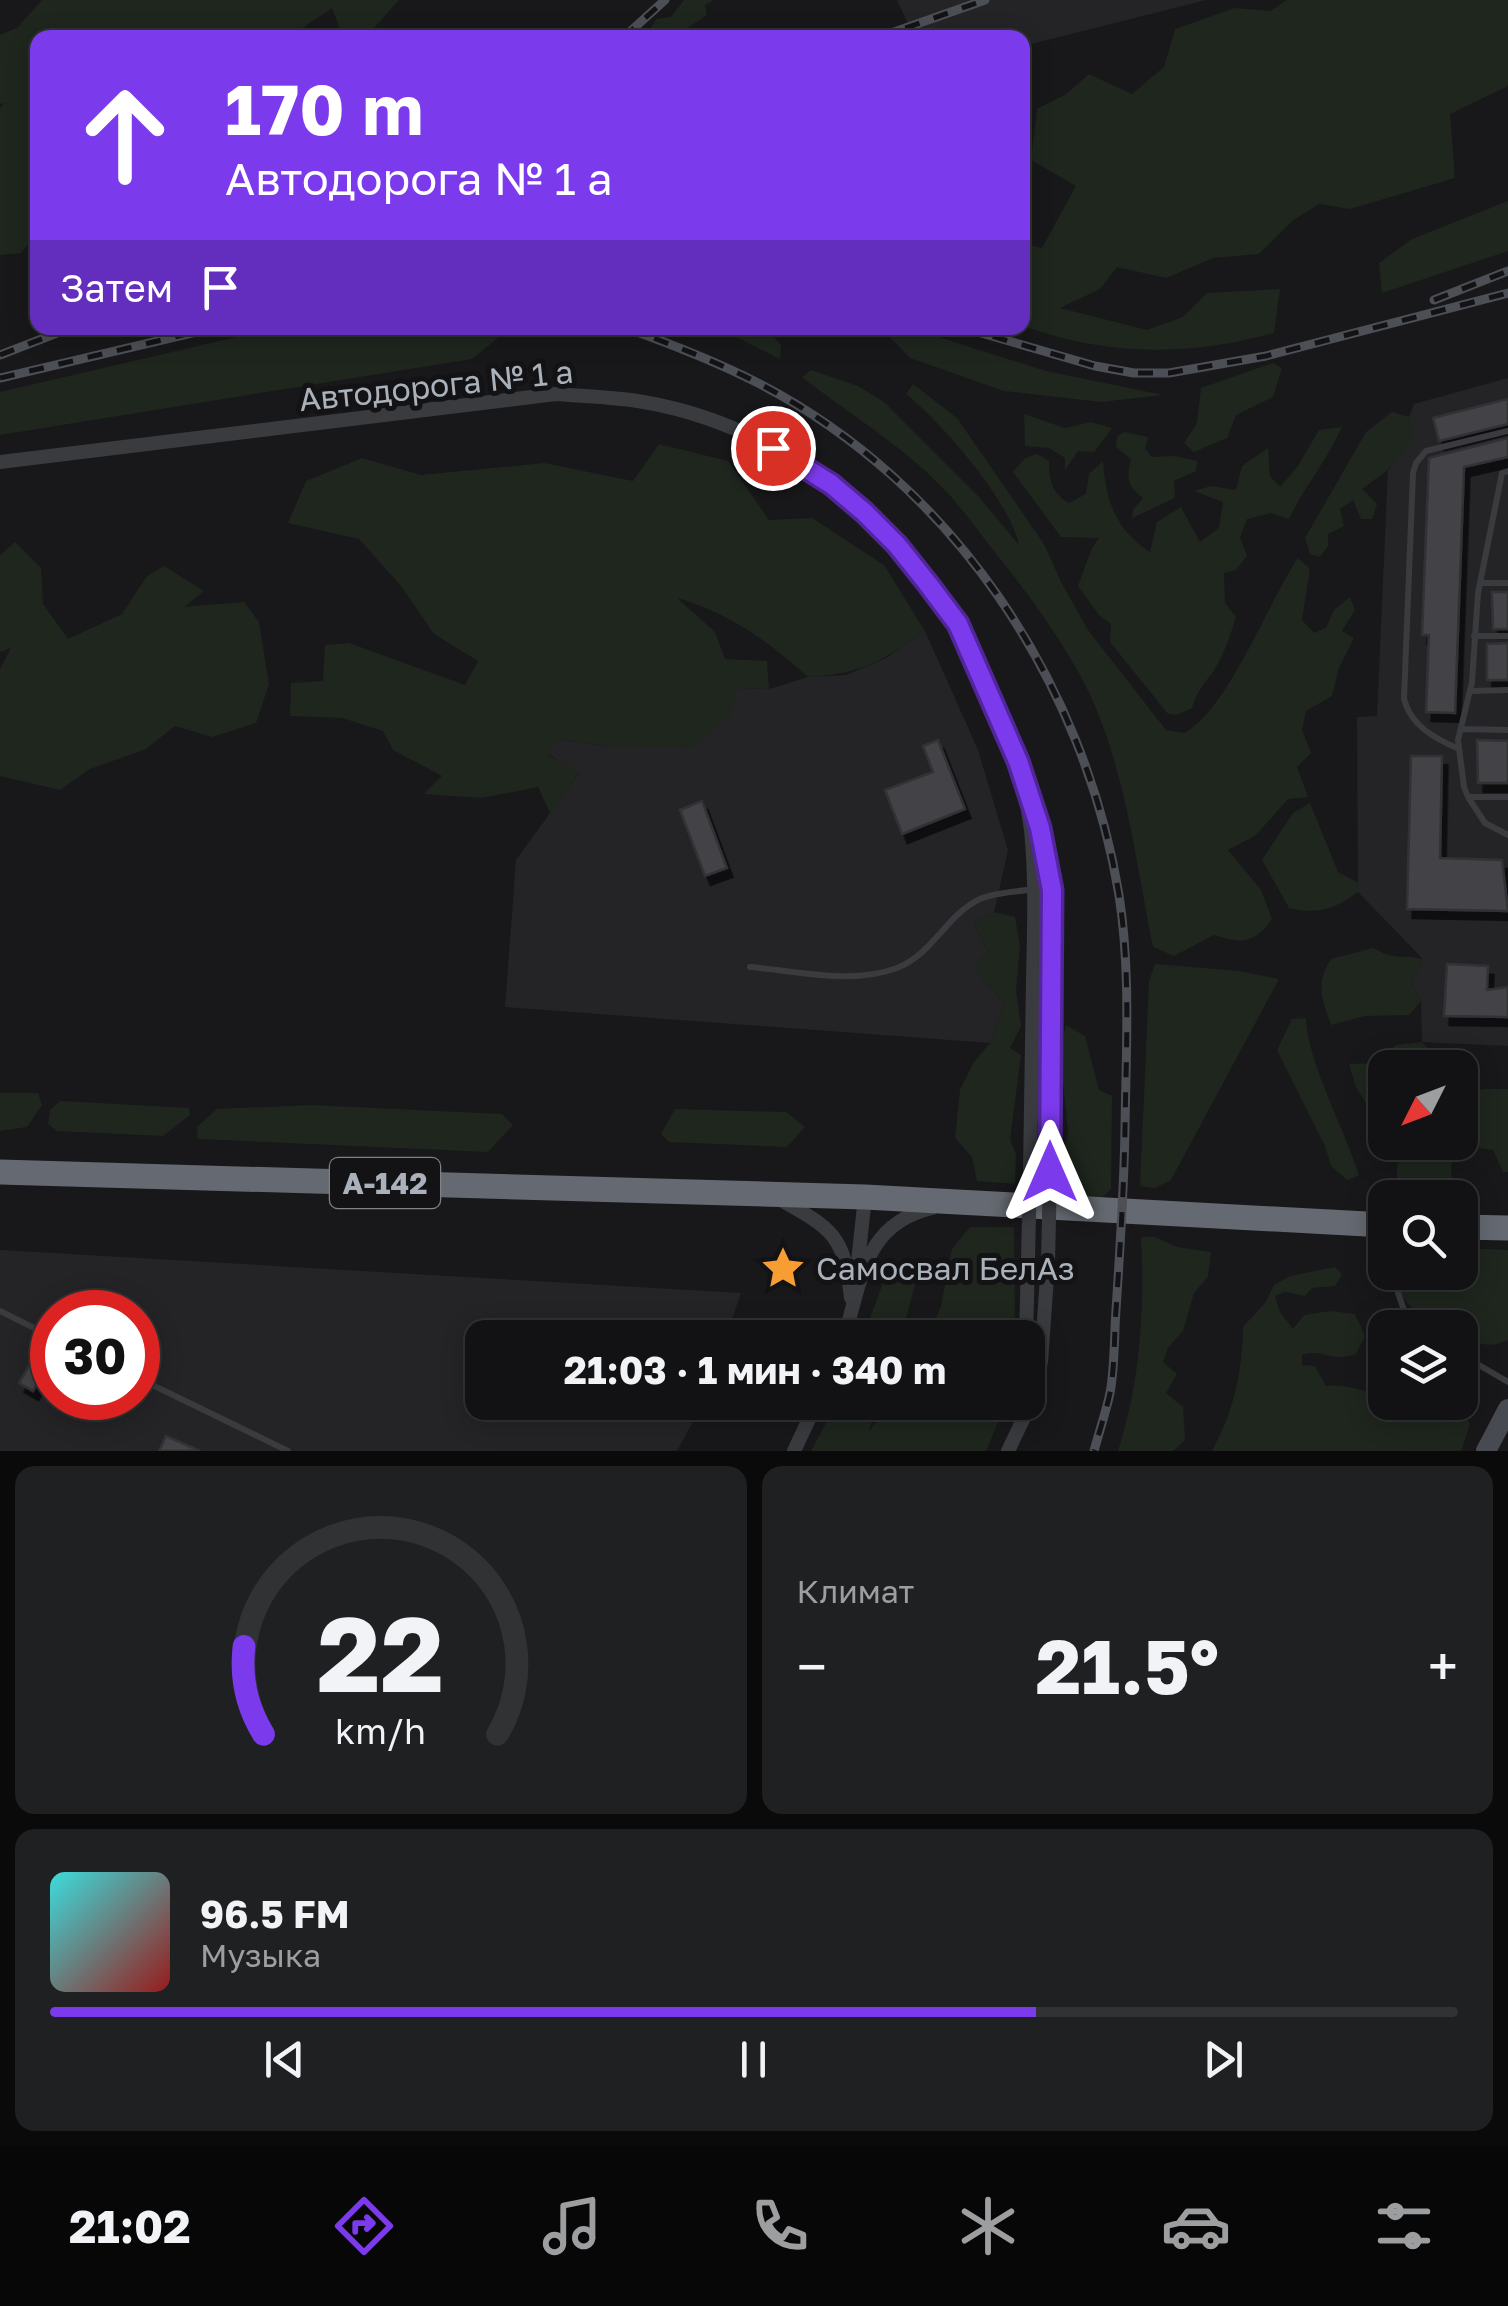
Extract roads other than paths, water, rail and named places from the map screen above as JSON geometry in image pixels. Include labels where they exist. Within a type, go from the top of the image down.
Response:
[{"type":"highway","name":"А-142","points":[[0,1172],[866,1197],[1368,1224]]},
{"type":"highway","points":[[1478,1227],[1508,1228]]},
{"type":"street","name":"Автодорога № 1 а","points":[[0,462],[556,394],[634,401],[706,420],[795,459],[842,493],[897,545],[958,624],[1018,761],[1031,828],[1035,888],[1026,1320]]},
{"type":"street","points":[[1007,1451],[1028,1409],[1041,1362],[1050,1172],[1052,890],[1040,828],[1018,761]]},
{"type":"street","points":[[769,1194],[826,1225],[847,1259],[853,1309]]},
{"type":"street","points":[[853,1309],[866,1197]]},
{"type":"street","points":[[850,1320],[865,1263],[886,1230],[907,1214],[952,1203]]},
{"type":"street","points":[[1486,1451],[1508,1409]]},
{"type":"street","points":[[794,1451],[809,1420]]},
{"type":"street","points":[[1007,1451],[1015,1420]]},
{"type":"lane","points":[[1459,749],[1420,726],[1408,714],[1404,699],[1413,473],[1426,451],[1508,431]]},
{"type":"lane","points":[[1508,471],[1502,473],[1480,583],[1470,691],[1459,749],[1468,797],[1486,823],[1508,835]]},
{"type":"lane","points":[[1480,583],[1508,582]]},
{"type":"lane","points":[[1474,636],[1508,636]]},
{"type":"lane","points":[[1470,691],[1508,690]]},
{"type":"lane","points":[[1461,729],[1508,730]]},
{"type":"lane","points":[[1468,797],[1508,797]]},
{"type":"lane","points":[[750,967],[861,977],[900,967],[982,898],[1035,888]]},
{"type":"lane","points":[[0,1311],[30,1326]]},
{"type":"lane","points":[[1478,1364],[1508,1382]]},
{"type":"lane","points":[[160,1389],[288,1451]]},
{"type":"railway","points":[[632,30],[665,0]]},
{"type":"railway","points":[[900,30],[985,0]]},
{"type":"railway","points":[[1434,300],[1508,271]]},
{"type":"railway","points":[[988,335],[1095,366],[1134,373],[1169,373],[1266,356],[1508,293]]},
{"type":"railway","points":[[0,355],[52,335]]},
{"type":"railway","points":[[0,378],[183,335]]},
{"type":"railway","points":[[645,335],[758,383],[828,425],[892,475],[949,533],[999,597],[1041,666],[1075,739],[1101,816],[1119,895],[1126,982],[1124,1174],[1114,1362],[1094,1451]]},
{"type":"place","name":"Самосвал БелАз","points":[[783,1268]]}]
